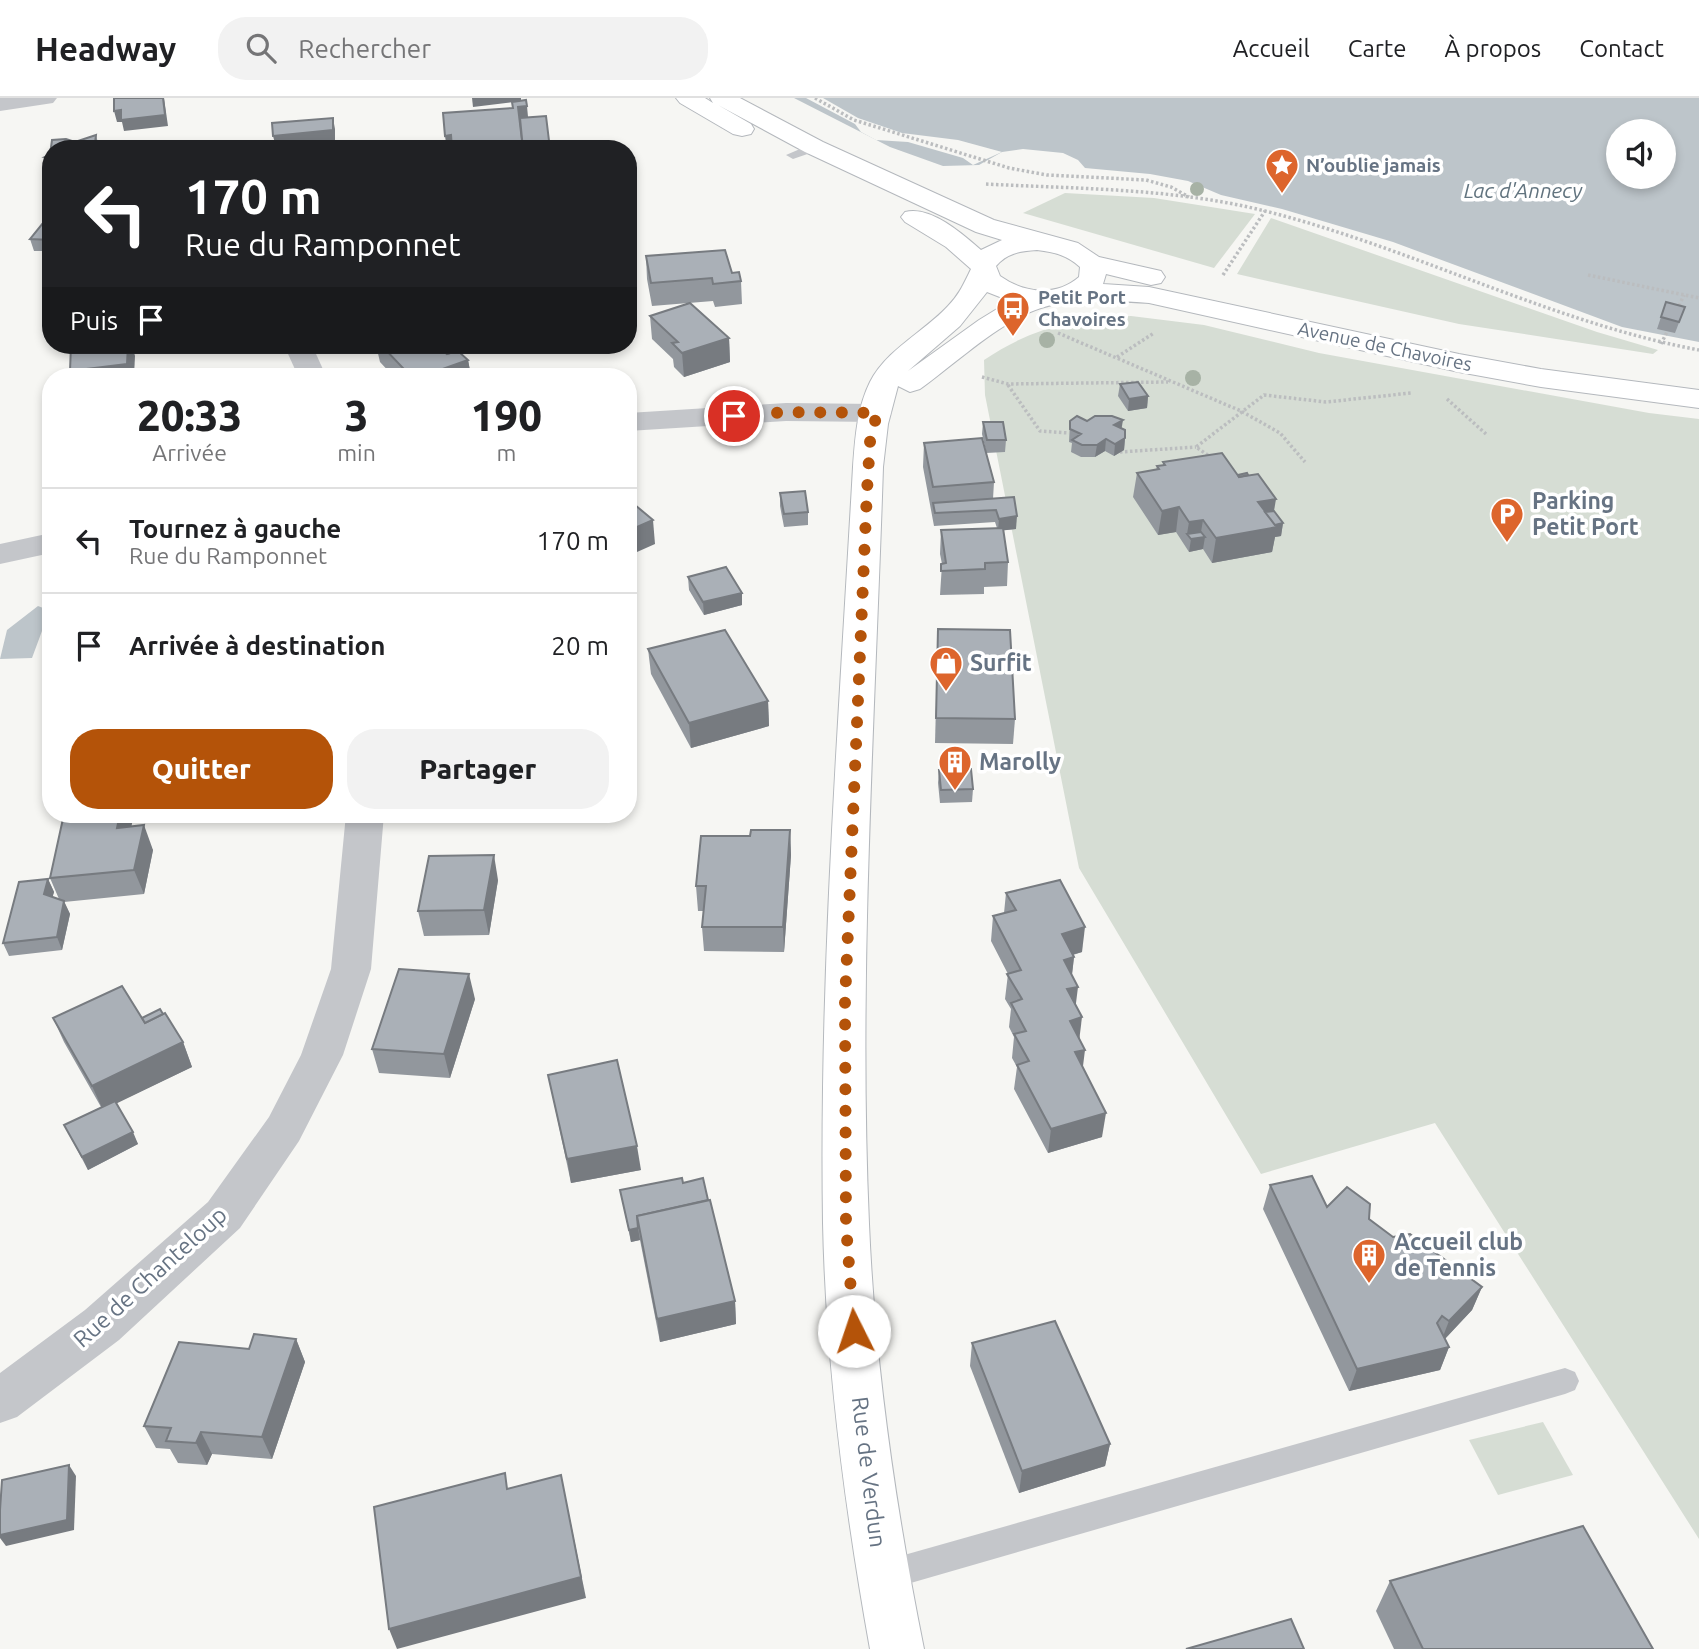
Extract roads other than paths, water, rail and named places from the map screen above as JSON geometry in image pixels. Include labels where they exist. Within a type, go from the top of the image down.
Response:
[{"type":"main road","points":[[688,98],[803,151]]},
{"type":"main road","points":[[722,98],[803,151],[945,234],[983,268],[988,280],[999,288],[1015,295],[1040,298]]},
{"type":"main road","name":"Avenue de Chavoires","points":[[803,151],[985,226],[1070,249],[1091,263],[1434,342],[1566,365],[1699,383]]},
{"type":"main road","points":[[983,268],[988,257],[1004,247],[1037,242]]},
{"type":"main road","points":[[1072,294],[1083,289],[1093,279],[1091,263]]},
{"type":"main road","name":"Rue de Verdun","points":[[897,1649],[883,1576],[858,1384],[846,1225],[845,1001],[870,442],[885,382],[904,358],[969,301],[983,268]]},
{"type":"main road","name":"Avenue de Chavoires","points":[[1040,298],[1111,292],[1149,295],[1470,365],[1699,399]]},
{"type":"main road","points":[[877,413],[910,383],[958,349],[983,327],[1040,298]]},
{"type":"street","points":[[0,104],[45,98]]},
{"type":"street","points":[[637,421],[786,412],[877,413]]},
{"type":"street","points":[[0,554],[42,545]]},
{"type":"street","name":"Rue de Chanteloup","points":[[0,1401],[102,1325],[224,1215],[284,1129],[322,1055],[351,969],[364,823]]},
{"type":"lane","points":[[883,1576],[1564,1381]]},
{"type":"water","name":"Lac d'Annecy","points":[[794,98],[1699,98],[1699,342],[1622,327],[1393,242],[1282,209],[1221,195],[1188,181],[1150,174],[1085,168],[1078,160],[1063,153],[1023,149],[1002,152],[979,165],[943,166],[890,147]]},
{"type":"water","points":[[38,606],[42,608],[42,631],[32,658],[0,659],[7,630]]},
{"type":"place","name":"N’oublie jamais","points":[[1282,195]]},
{"type":"place","name":"Petit Port Chavoires","points":[[1013,338]]},
{"type":"place","name":"Parking Petit Port","points":[[1507,544]]},
{"type":"place","name":"Surfit","points":[[946,693]]},
{"type":"place","name":"Marolly","points":[[955,792]]},
{"type":"place","name":"Accueil club de Tennis","points":[[1369,1285]]}]
